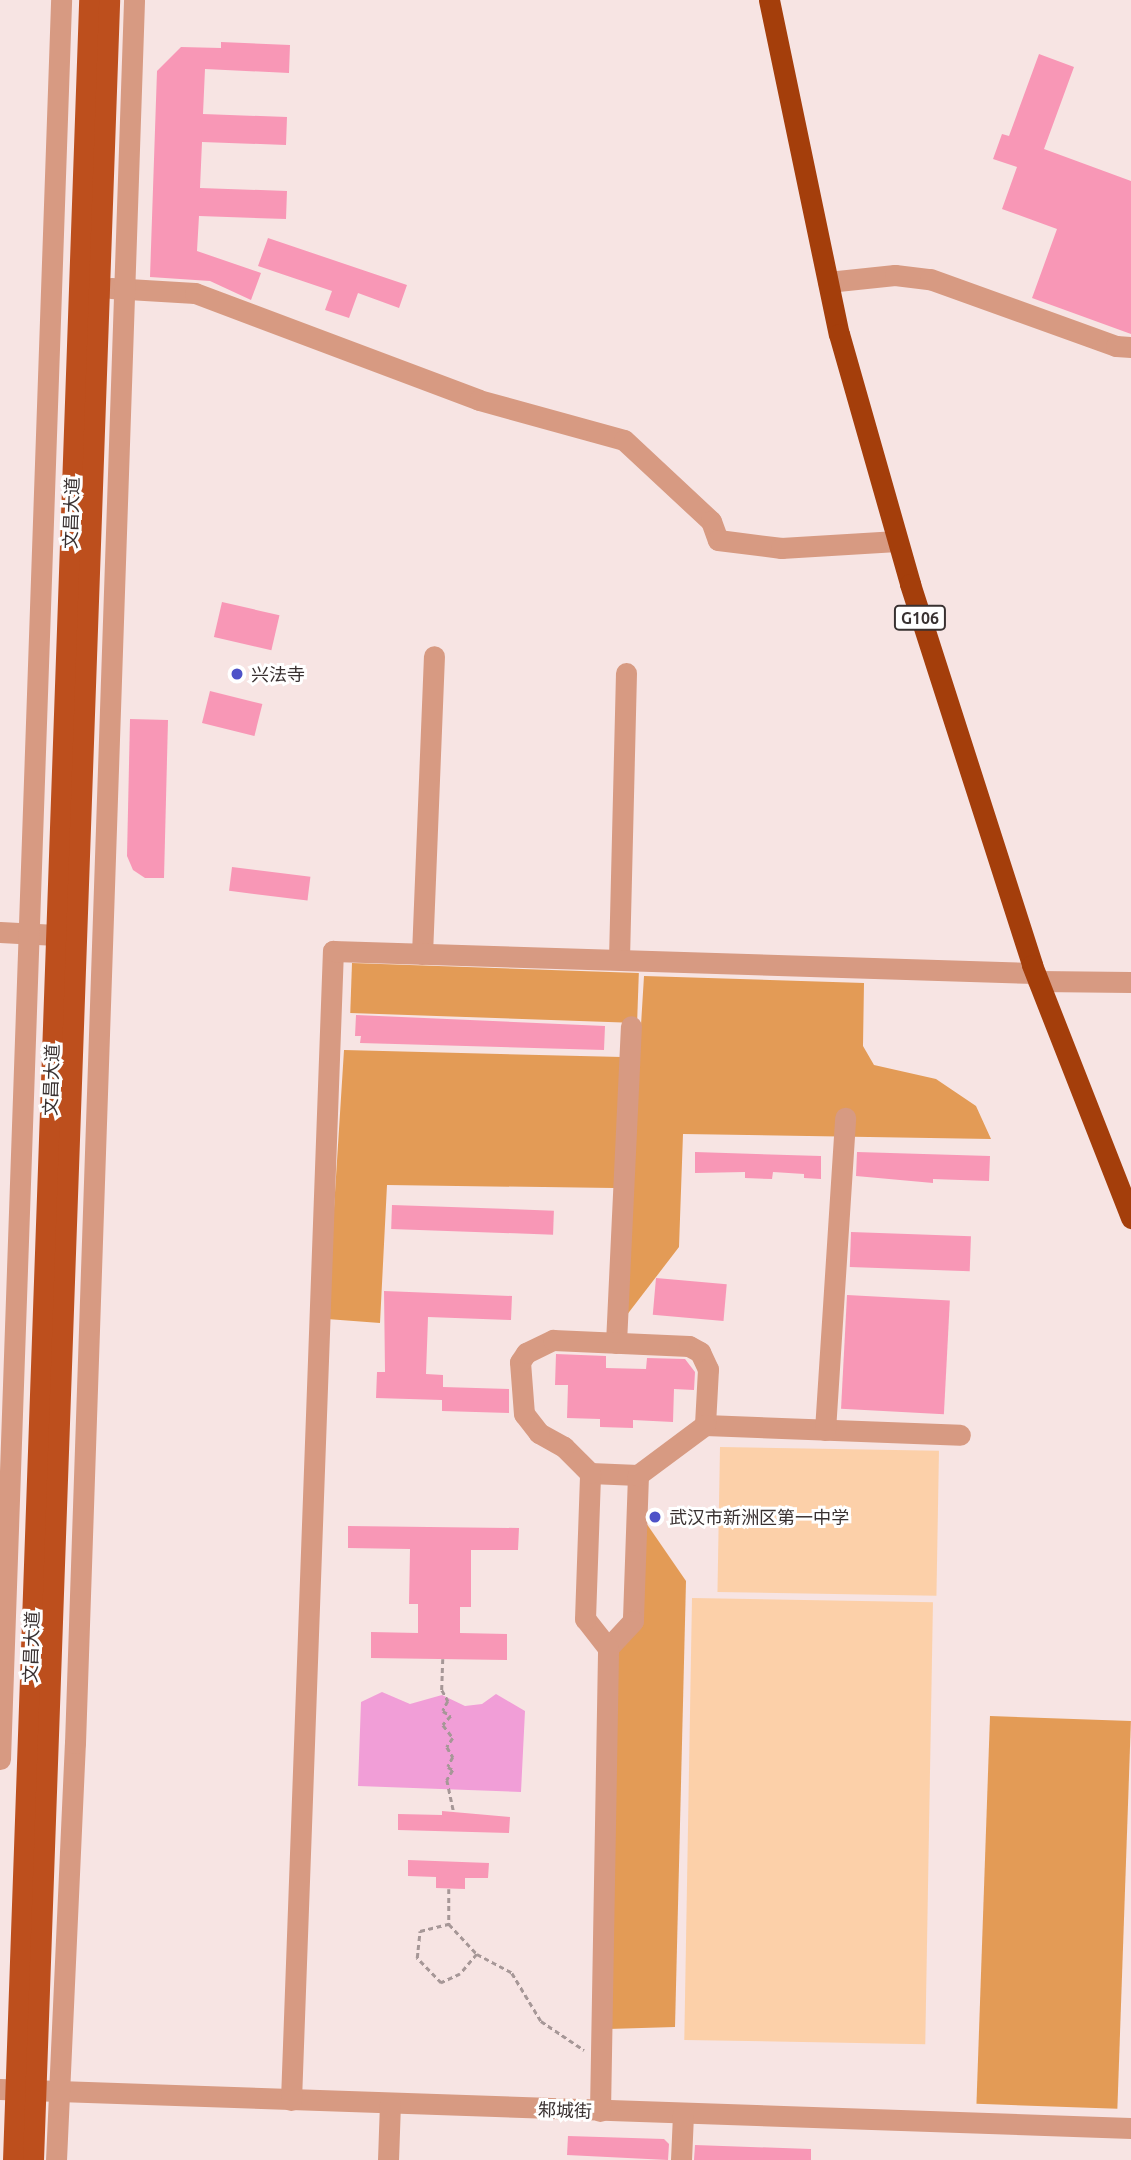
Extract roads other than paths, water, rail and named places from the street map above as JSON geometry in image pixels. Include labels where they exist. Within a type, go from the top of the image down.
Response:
[{"type":"highway","name":"G106","points":[[769,0],[828,282],[897,541],[1036,976],[1131,1218]]},
{"type":"main road","name":"文昌大道","points":[[33,2160],[17,2090],[89,0]]},
{"type":"main road","name":"文昌大道","points":[[13,2160],[99,288],[109,0]]},
{"type":"street","points":[[0,1759],[3,1568],[61,0]]},
{"type":"street","points":[[56,2160],[75,1744],[134,0]]},
{"type":"street","points":[[828,282],[895,275],[930,279],[1116,346],[1131,347]]},
{"type":"street","points":[[99,288],[195,293],[479,400],[624,440],[711,521],[718,540],[780,548],[897,541]]},
{"type":"street","points":[[422,954],[434,656]]},
{"type":"street","points":[[619,959],[626,673]]},
{"type":"street","points":[[0,932],[56,935]]},
{"type":"street","points":[[290,2100],[333,951],[619,959],[1131,982]]},
{"type":"street","points":[[616,1343],[631,1026]]},
{"type":"street","points":[[825,1430],[845,1118]]},
{"type":"street","points":[[705,1425],[708,1369],[700,1352],[690,1346],[553,1340],[534,1347],[520,1362],[524,1414],[538,1433],[564,1447],[590,1473],[638,1475],[705,1425],[960,1435]]},
{"type":"street","points":[[590,1473],[585,1619],[608,1648],[600,2111]]},
{"type":"street","points":[[608,1648],[633,1621],[638,1475]]},
{"type":"street","points":[[3,1568],[34,1569]]},
{"type":"street","name":"邾城街","points":[[17,2090],[683,2115],[1131,2128]]},
{"type":"street","points":[[388,2160],[390,2104]]},
{"type":"street","points":[[681,2160],[683,2115]]},
{"type":"place","name":"兴法寺","points":[[237,674]]},
{"type":"place","name":"武汉市新洲区第一中学","points":[[655,1517]]}]
